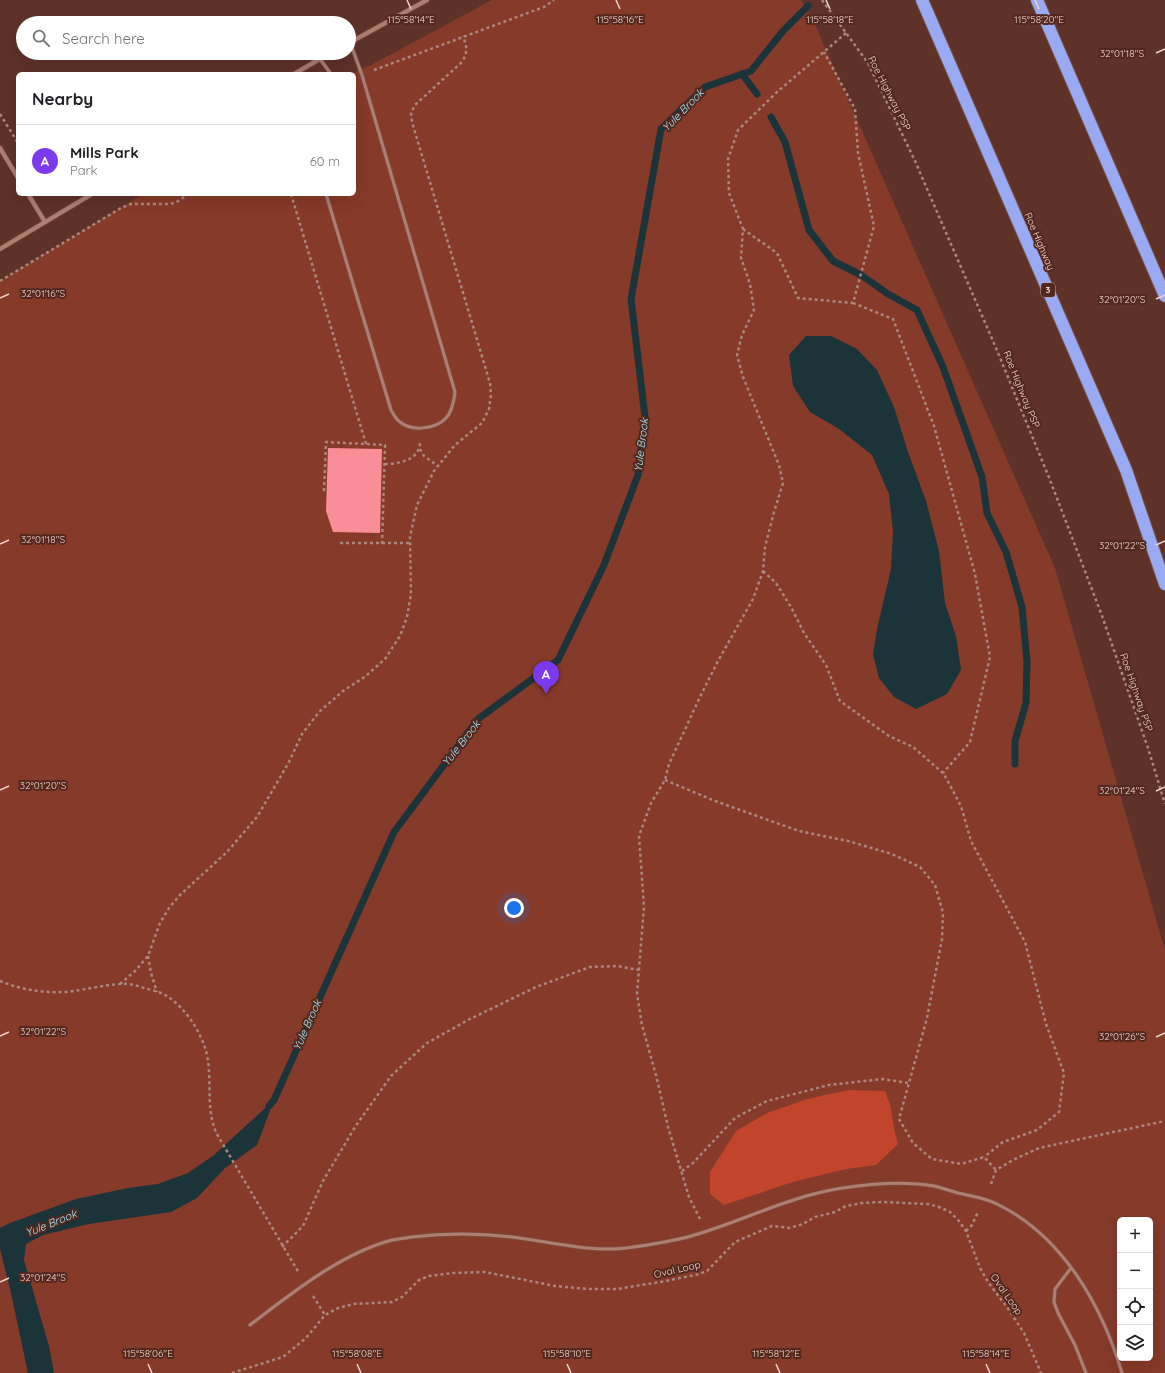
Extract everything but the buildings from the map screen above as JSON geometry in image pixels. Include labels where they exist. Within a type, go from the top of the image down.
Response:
[{"type":"highway","name":"Roe Highway","points":[[922,0],[1126,470],[1165,584]]},
{"type":"highway","points":[[1037,0],[1165,296]]},
{"type":"street","points":[[356,39],[427,0]]},
{"type":"street","points":[[297,72],[318,60]]},
{"type":"street","points":[[0,148],[16,175]]},
{"type":"street","points":[[29,196],[45,222]]},
{"type":"street","points":[[0,249],[89,196]]},
{"type":"lane","points":[[327,196],[391,410],[400,422],[415,429],[433,427],[446,418],[454,403],[455,392],[356,58]]},
{"type":"lane","points":[[321,60],[330,72]]},
{"type":"lane","points":[[250,1325],[306,1283],[344,1260],[392,1240],[459,1233],[511,1237],[591,1248],[616,1248],[660,1244],[704,1232],[775,1206],[812,1195],[876,1184],[910,1184],[935,1186],[995,1203],[1018,1217],[1038,1232],[1058,1251],[1071,1268],[1100,1315],[1112,1342],[1122,1373]]},
{"type":"lane","points":[[1071,1268],[1055,1288],[1054,1302],[1058,1313],[1075,1345],[1086,1373]]},
{"type":"path","points":[[373,70],[544,6],[554,0]]},
{"type":"path","name":"Roe Highway PSP","points":[[822,0],[868,64],[914,161],[1002,363],[1050,480],[1101,613],[1148,748],[1165,804]]},
{"type":"path","points":[[704,1232],[689,1197],[668,1128],[657,1079],[642,1025],[637,994],[644,907],[643,870],[639,836],[652,804],[665,780],[669,764],[700,697],[718,661],[753,599],[763,571],[765,547],[783,483],[779,465],[743,377],[737,355],[742,336],[754,310],[750,284],[741,258],[743,229],[729,193],[728,159],[738,130],[777,92],[846,33]]},
{"type":"path","points":[[120,984],[135,971],[148,956],[160,923],[169,908],[180,895],[227,852],[257,817],[289,762],[302,734],[319,712],[343,691],[366,676],[385,659],[400,636],[407,617],[411,594],[410,537],[417,505],[434,471],[455,445],[482,424],[489,409],[491,395],[490,383],[412,122],[411,113],[415,105],[462,62],[466,54],[467,46],[463,36]]},
{"type":"path","points":[[824,52],[854,109],[858,153],[874,226],[853,303]]},
{"type":"path","points":[[0,114],[16,140]]},
{"type":"path","points":[[0,281],[121,208],[131,204],[175,203],[186,196]]},
{"type":"path","points":[[292,196],[366,444]]},
{"type":"path","points":[[743,229],[777,253],[798,298],[853,303],[893,319],[934,426],[974,574],[990,657],[970,742],[943,773]]},
{"type":"path","points":[[385,464],[395,464],[408,460],[417,454],[420,448],[421,428]]},
{"type":"path","points":[[324,491],[326,442],[385,445],[382,544]]},
{"type":"path","points":[[420,448],[424,456],[438,466]]},
{"type":"path","points":[[340,543],[410,543]]},
{"type":"path","points":[[665,780],[715,801],[799,831],[848,841],[892,854],[920,867],[935,885],[943,913],[942,939],[926,1018],[899,1119],[913,1143],[932,1159],[961,1164],[984,1157],[1003,1142],[1037,1130],[1059,1112],[1064,1073],[1046,1024],[1024,942],[971,841],[961,806],[943,773],[913,747],[888,736],[840,701],[826,665],[804,633],[792,607],[776,583],[763,571]]},
{"type":"path","points":[[148,956],[151,973],[157,992]]},
{"type":"path","points":[[282,1246],[303,1226],[323,1181],[355,1127],[391,1076],[427,1043],[468,1020],[529,990],[590,967],[617,966],[639,970]]},
{"type":"path","points":[[0,981],[16,987],[62,992],[120,984],[135,985],[167,996],[191,1019],[202,1039],[208,1058],[212,1123],[218,1136],[282,1246],[325,1315]]},
{"type":"path","points":[[682,1171],[694,1163],[735,1118],[767,1101],[830,1085],[883,1079],[908,1083]]},
{"type":"path","points":[[991,1184],[996,1170],[1039,1148],[1165,1121]]},
{"type":"path","points":[[984,1157],[996,1170]]},
{"type":"path","name":"Oval Loop","points":[[232,1373],[283,1358],[306,1338],[325,1315],[338,1308],[354,1304],[392,1302],[402,1297],[419,1280],[429,1276],[453,1272],[485,1272],[555,1286],[588,1289],[618,1289],[666,1281],[707,1271],[735,1242],[772,1226],[790,1228],[803,1224],[815,1217],[835,1212],[846,1206],[862,1203],[900,1202],[934,1206],[950,1212],[966,1231],[980,1268],[988,1282],[1024,1333],[1041,1373]]},
{"type":"path","points":[[966,1231],[972,1225],[979,1210]]},
{"type":"shaded area","points":[[492,0],[801,0],[813,20],[1055,568],[1165,950],[1165,1373],[0,1373],[0,281],[140,196],[356,196],[356,72],[355,72],[371,65]]},
{"type":"shaded area","points":[[848,1090],[885,1091],[891,1108],[898,1144],[876,1165],[846,1169],[793,1182],[724,1205],[710,1194],[710,1172],[736,1131],[767,1113],[807,1099]]},
{"type":"water","points":[[806,336],[831,336],[857,349],[877,370],[894,407],[908,452],[926,501],[939,551],[945,603],[956,636],[961,670],[947,694],[916,709],[894,697],[879,678],[873,654],[877,629],[891,569],[893,531],[889,494],[872,455],[839,429],[810,412],[793,386],[789,355]]},
{"type":"water","points":[[274,1100],[257,1145],[225,1168],[197,1198],[171,1212],[89,1224],[43,1235],[26,1244],[24,1260],[49,1346],[54,1373],[28,1373],[0,1249],[0,1228],[76,1199],[128,1188],[158,1184],[188,1173],[214,1155]]},
{"type":"waterway","name":"Yule Brook","points":[[269,1106],[274,1100],[394,832],[478,719],[558,660],[604,565],[638,475],[645,417],[631,299],[661,129],[705,87],[751,71],[783,31],[808,6]]},
{"type":"waterway","points":[[742,74],[757,94]]},
{"type":"waterway","points":[[771,117],[785,142],[809,230],[833,261],[861,275],[888,294],[917,310],[943,367],[982,477],[987,513],[1006,552],[1022,607],[1027,661],[1026,703],[1015,741],[1015,764]]},
{"type":"place","name":"Mills Park","points":[[546,694]]}]
